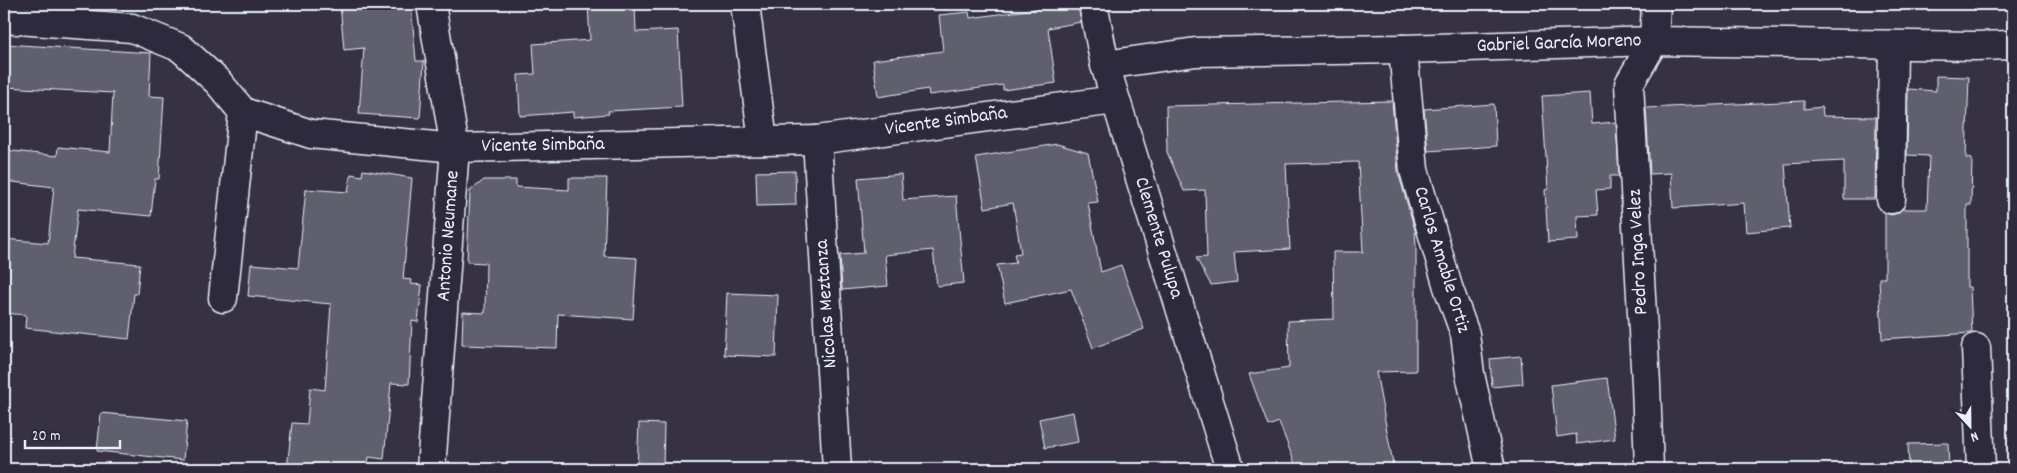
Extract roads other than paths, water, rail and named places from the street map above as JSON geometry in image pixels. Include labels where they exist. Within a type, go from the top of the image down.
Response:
[{"type":"street","name":"Antonio Neumane","points":[[431,4],[455,148],[431,469]]},
{"type":"street","points":[[745,4],[763,141]]},
{"type":"street","name":"Clemente Pulupa","points":[[1093,4],[1114,100],[1230,469]]},
{"type":"street","points":[[1654,41],[1656,4]]},
{"type":"street","points":[[4,19],[132,28],[181,48],[218,82],[243,112],[223,298]]},
{"type":"street","name":"Gabriel García Moreno","points":[[1105,65],[1196,52],[1403,50],[1654,41],[2013,45]]},
{"type":"street","name":"Pedro Inga Velez","points":[[1649,469],[1646,384],[1628,84],[1654,41]]},
{"type":"street","points":[[1891,199],[1892,45]]},
{"type":"street","name":"Carlos Amable Ortiz","points":[[1403,50],[1414,170],[1448,287],[1465,334],[1470,374],[1491,469]]},
{"type":"street","name":"Vicente Simbaña","points":[[243,112],[311,134],[455,148],[817,140],[1114,100]]},
{"type":"street","name":"Nicolas Meztanza","points":[[817,140],[837,469]]},
{"type":"street","points":[[1976,348],[1981,469]]}]
